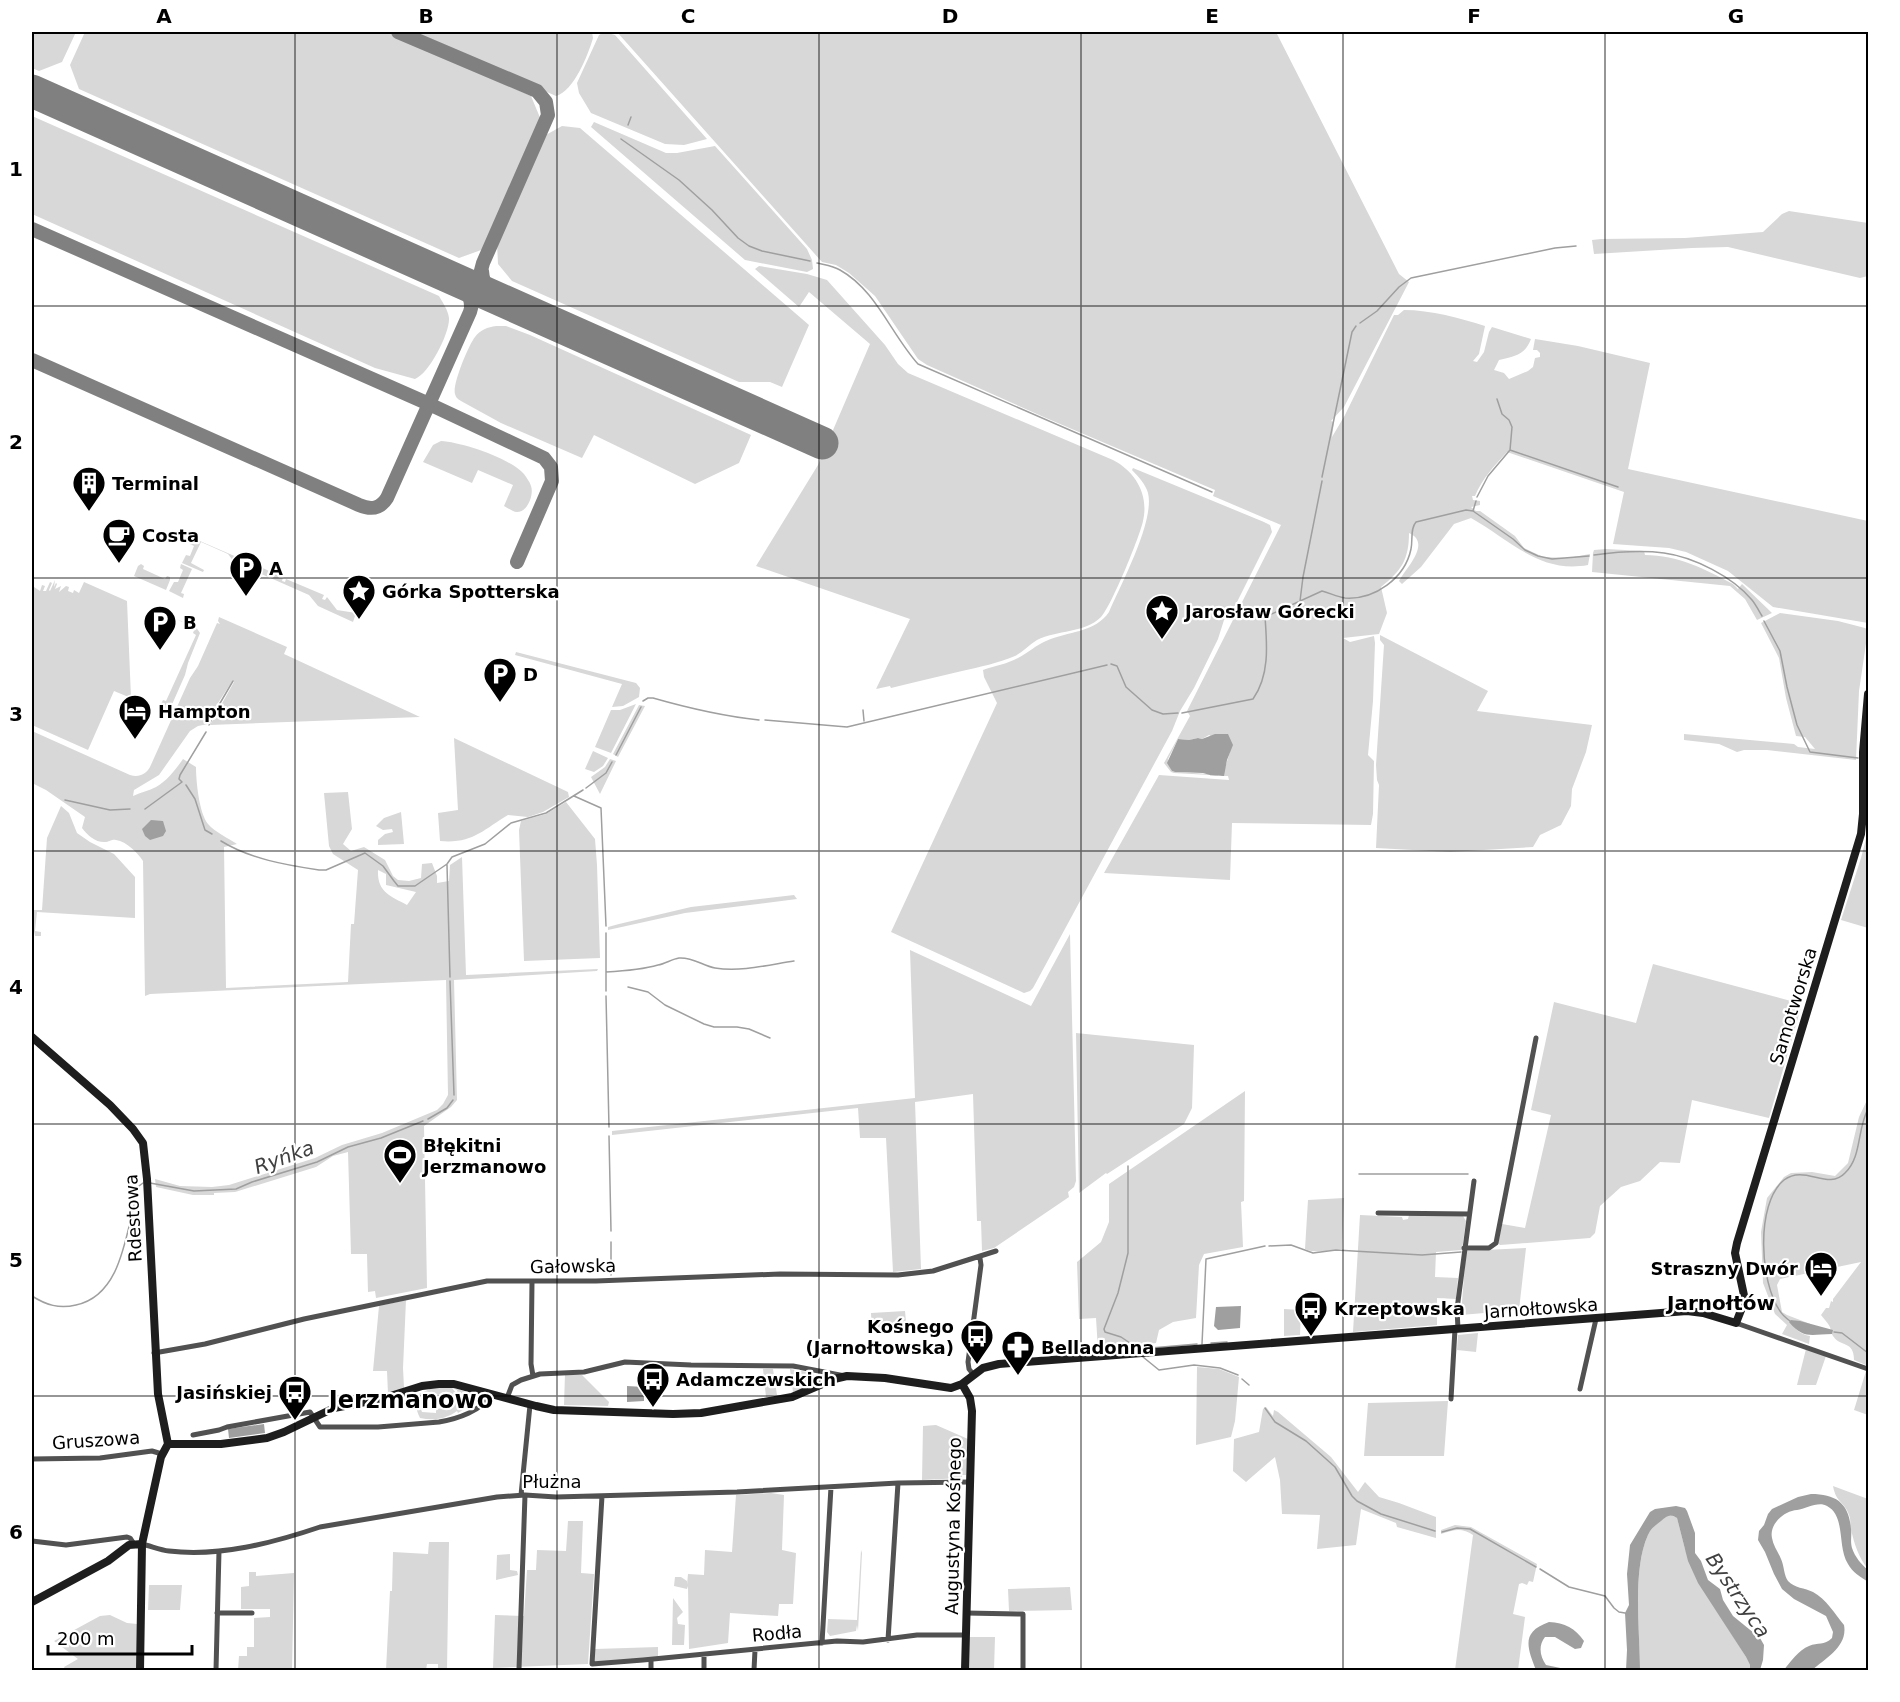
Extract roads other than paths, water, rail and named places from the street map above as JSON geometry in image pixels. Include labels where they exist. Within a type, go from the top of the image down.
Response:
[{"type":"street","name":"Samotworska","points":[[1736,1323],[1744,1300],[1735,1253],[1737,1243],[1858,845],[1866,783],[1863,752],[1869,693]]},
{"type":"street","name":"Rdestowa","points":[[32,1037],[110,1105],[133,1129],[142,1143],[147,1179],[154,1353],[159,1401],[168,1444]]},
{"type":"street","points":[[1464,1248],[1489,1248],[1496,1243],[1536,1038]]},
{"type":"street","points":[[1451,1400],[1457,1309],[1474,1181]]},
{"type":"street","points":[[1378,1213],[1469,1214]]},
{"type":"street","name":"Gałowska","points":[[154,1353],[192,1347],[289,1322],[487,1281],[532,1282],[780,1274],[898,1275],[924,1273],[980,1258],[996,1251]]},
{"type":"street","points":[[974,1374],[969,1369],[968,1362],[980,1258]]},
{"type":"street","points":[[532,1282],[531,1364],[533,1376]]},
{"type":"street","name":"Jarnołtowska","points":[[962,1384],[987,1366],[999,1364],[1687,1311],[1703,1313],[1736,1323],[1869,1369]]},
{"type":"street","points":[[1580,1389],[1596,1319]]},
{"type":"street","points":[[507,1398],[512,1386],[533,1376],[552,1372],[584,1372],[625,1362],[793,1366],[818,1372],[885,1378],[951,1388],[962,1384]]},
{"type":"street","points":[[818,1372],[822,1384]]},
{"type":"street","points":[[140,1671],[138,1544],[162,1454],[168,1444],[221,1444],[277,1435],[334,1408],[381,1399],[431,1384],[454,1384],[530,1405],[561,1410],[696,1413],[792,1397],[834,1379],[847,1376]]},
{"type":"street","name":"Augustyna Kośnego","points":[[962,1384],[969,1395],[972,1406],[965,1671]]},
{"type":"street","points":[[193,1435],[310,1412],[320,1426],[345,1428],[439,1422],[471,1411],[487,1400],[491,1394]]},
{"type":"street","points":[[519,1669],[523,1496],[530,1405]]},
{"type":"street","points":[[219,1430],[221,1444]]},
{"type":"street","name":"Gruszowa","points":[[32,1459],[100,1458],[152,1451],[162,1454]]},
{"type":"street","name":"Płużna","points":[[32,1541],[66,1545],[128,1538],[138,1544],[168,1551],[219,1551],[296,1535],[320,1527],[481,1498],[737,1492],[898,1483],[969,1482]]},
{"type":"street","points":[[888,1640],[898,1483]]},
{"type":"street","points":[[822,1643],[831,1487]]},
{"type":"street","name":"Rodła","points":[[602,1496],[592,1664],[822,1643],[888,1640],[917,1635],[966,1635]]},
{"type":"street","points":[[32,1602],[138,1544]]},
{"type":"street","points":[[216,1671],[219,1551]]},
{"type":"street","points":[[217,1613],[252,1613]]},
{"type":"street","points":[[966,1614],[1023,1614],[1023,1671]]},
{"type":"street","points":[[754,1671],[755,1650]]},
{"type":"street","points":[[704,1655],[704,1671]]},
{"type":"street","points":[[651,1660],[651,1671]]},
{"type":"waterway","points":[[628,125],[631,117]]},
{"type":"waterway","points":[[621,139],[679,180],[749,246],[810,261]]},
{"type":"waterway","points":[[1360,323],[1377,311],[1399,287],[1411,278],[1555,248],[1576,246]]},
{"type":"waterway","points":[[817,263],[840,270],[864,289],[918,364],[1212,492]]},
{"type":"waterway","points":[[1322,477],[1352,332],[1356,326]]},
{"type":"waterway","points":[[1477,497],[1488,476],[1510,450],[1512,427],[1509,420],[1502,414],[1497,399]]},
{"type":"waterway","points":[[1510,450],[1618,487]]},
{"type":"waterway","points":[[1300,601],[1322,481]]},
{"type":"waterway","points":[[1473,511],[1476,501]]},
{"type":"waterway","points":[[1182,713],[1253,699],[1265,670],[1267,648],[1265,617],[1322,591],[1345,598],[1356,598],[1387,585],[1408,560],[1416,522],[1466,510],[1473,511],[1525,550],[1538,556],[1552,559],[1589,556]]},
{"type":"waterway","points":[[1594,555],[1647,552],[1676,555],[1688,559],[1724,576],[1752,600],[1762,616]]},
{"type":"waterway","points":[[1764,621],[1780,651],[1797,725],[1810,752],[1858,758]]},
{"type":"waterway","points":[[1111,664],[1117,666],[1126,687],[1152,710],[1163,714],[1178,713]]},
{"type":"waterway","points":[[765,720],[847,727],[1107,665]]},
{"type":"waterway","points":[[209,725],[233,681]]},
{"type":"waterway","points":[[643,701],[653,698],[705,711],[759,720]]},
{"type":"waterway","points":[[616,755],[641,707]]},
{"type":"waterway","points":[[863,710],[864,721]]},
{"type":"waterway","points":[[145,809],[182,782],[179,779],[180,775],[206,732]]},
{"type":"waterway","points":[[586,788],[606,773],[612,762]]},
{"type":"waterway","points":[[186,785],[195,799],[205,830],[212,834]]},
{"type":"waterway","points":[[221,841],[256,857],[319,870],[326,870],[365,853],[383,866],[398,886],[415,886],[447,864],[452,857],[485,844],[511,823],[546,813],[583,790]]},
{"type":"waterway","points":[[574,796],[601,808],[606,926]]},
{"type":"waterway","points":[[65,800],[110,810],[130,809]]},
{"type":"waterway","name":"Ryńka","points":[[447,865],[450,977]]},
{"type":"waterway","points":[[606,933],[606,991]]},
{"type":"waterway","points":[[606,972],[645,968],[679,958],[725,969],[755,968],[794,961]]},
{"type":"waterway","name":"Ryńka","points":[[450,981],[454,1095]]},
{"type":"waterway","points":[[628,987],[648,992],[665,1005],[704,1024],[714,1027],[749,1029],[770,1038]]},
{"type":"waterway","points":[[606,996],[609,1127]]},
{"type":"waterway","name":"Ryńka","points":[[428,1119],[447,1108],[453,1100]]},
{"type":"waterway","points":[[1790,1321],[1780,1311],[1768,1282],[1764,1244],[1768,1207],[1775,1191],[1784,1180],[1792,1176],[1831,1179],[1838,1178],[1845,1173],[1857,1151],[1868,1109]]},
{"type":"waterway","name":"Ryńka","points":[[150,1183],[194,1191],[236,1189],[317,1162],[348,1147],[381,1138],[423,1121]]},
{"type":"waterway","points":[[609,1136],[611,1231]]},
{"type":"waterway","points":[[1128,1166],[1128,1253],[1105,1332],[1121,1337],[1139,1349],[1197,1344]]},
{"type":"waterway","points":[[1359,1174],[1468,1174]]},
{"type":"waterway","name":"Ryńka","points":[[135,1201],[139,1186],[143,1183]]},
{"type":"waterway","name":"Ryńka","points":[[32,1296],[42,1302],[64,1307],[90,1300],[102,1291],[118,1265],[134,1205]]},
{"type":"waterway","points":[[611,1242],[611,1275]]},
{"type":"waterway","points":[[1269,1246],[1291,1245],[1313,1253],[1336,1250],[1422,1255],[1461,1252]]},
{"type":"waterway","points":[[1202,1344],[1206,1259],[1265,1246]]},
{"type":"waterway","points":[[1834,1332],[1842,1333],[1868,1353]]},
{"type":"waterway","points":[[1211,1343],[1227,1342]]},
{"type":"waterway","points":[[1143,1357],[1159,1370],[1194,1365],[1220,1368],[1238,1375]]},
{"type":"waterway","points":[[1242,1379],[1249,1385]]},
{"type":"waterway","points":[[1265,1408],[1275,1422],[1306,1441],[1335,1467],[1357,1501],[1381,1514],[1435,1531]]},
{"type":"waterway","points":[[1442,1532],[1457,1528],[1470,1529],[1536,1567]]},
{"type":"waterway","points":[[1540,1569],[1569,1587],[1605,1596],[1614,1608],[1625,1613]]},
{"type":"waterway","points":[[1062,1670],[1090,1670]]},
{"type":"place","name":"Terminal","points":[[89,512]]},
{"type":"place","name":"Costa","points":[[119,564]]},
{"type":"place","name":"A","points":[[246,597]]},
{"type":"place","name":"Górka Spotterska","points":[[359,620]]},
{"type":"place","name":"Jarosław Górecki","points":[[1162,640]]},
{"type":"place","name":"B","points":[[160,651]]},
{"type":"place","name":"D","points":[[500,703]]},
{"type":"place","name":"Hampton","points":[[135,740]]},
{"type":"place","name":"Błękitni Jerzmanowo","points":[[400,1184]]},
{"type":"place","name":"Straszny Dwór","points":[[1821,1297]]},
{"type":"place","name":"Krzeptowska","points":[[1311,1337]]},
{"type":"place","name":"Kośnego (Jarnołtowska)","points":[[977,1365]]},
{"type":"place","name":"Belladonna","points":[[1018,1376]]},
{"type":"place","name":"Adamczewskich","points":[[653,1408]]},
{"type":"place","name":"Jasińskiej","points":[[295,1421]]},
{"type":"district","name":"Jarnołtów","points":[[1721,1303]]},
{"type":"district","name":"Jerzmanowo","points":[[411,1400]]},
{"type":"water label","name":"Bystrzyca","points":[[1738,1595]]}]
